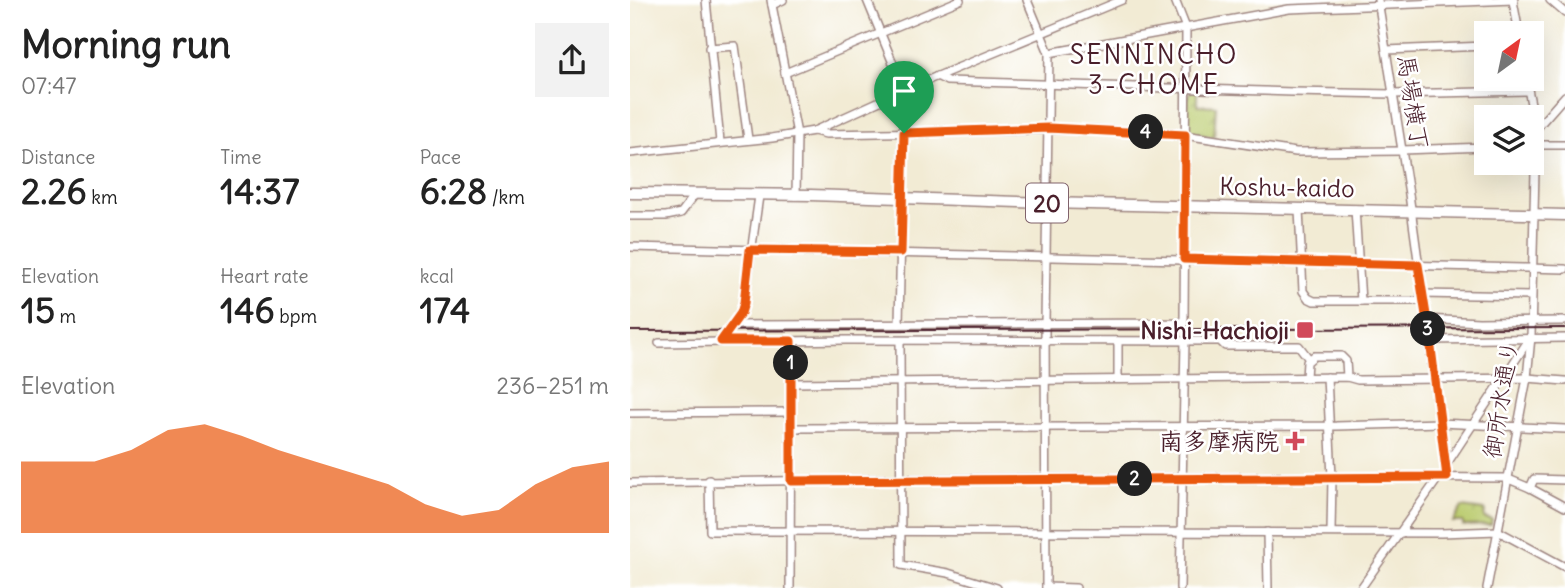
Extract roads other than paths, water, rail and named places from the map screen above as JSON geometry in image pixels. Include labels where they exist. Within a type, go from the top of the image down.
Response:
[{"type":"highway","name":"Koshu-kaido","points":[[630,193],[1565,215]]},
{"type":"street","points":[[706,0],[720,142]]},
{"type":"street","points":[[783,0],[771,2],[797,134],[796,196]]},
{"type":"street","points":[[867,0],[904,90],[899,324]]},
{"type":"street","points":[[785,73],[960,0]]},
{"type":"street","points":[[1027,0],[1049,53],[1045,323],[1046,588],[1076,588]]},
{"type":"street","points":[[630,153],[814,131],[904,90],[1109,3],[1122,0]]},
{"type":"street","points":[[733,325],[1184,323],[1186,28],[1175,0]]},
{"type":"street","points":[[1049,53],[1289,9],[1378,3],[1514,0],[1517,21]]},
{"type":"street","points":[[1550,0],[1565,13]]},
{"type":"street","name":"馬場横丁","points":[[1378,3],[1430,340],[1446,465],[1443,477]]},
{"type":"street","points":[[1386,50],[1474,46]]},
{"type":"street","points":[[709,48],[735,47],[748,139]]},
{"type":"street","points":[[937,76],[947,81],[1048,86],[1392,93],[1527,91]]},
{"type":"street","name":"御所水通り","points":[[1527,91],[1530,105]]},
{"type":"street","points":[[1544,120],[1565,96]]},
{"type":"street","points":[[814,131],[826,134],[1048,128],[1185,135],[1296,152],[1474,148]]},
{"type":"street","points":[[1544,145],[1565,145]]},
{"type":"street","name":"御所水通り","points":[[1487,588],[1527,378],[1531,337],[1533,175]]},
{"type":"street","points":[[630,216],[666,216],[681,213],[696,193]]},
{"type":"street","points":[[721,341],[744,303],[759,196]]},
{"type":"street","points":[[1299,209],[1303,291],[1310,300],[1531,296]]},
{"type":"street","points":[[1355,209],[1361,301]]},
{"type":"street","points":[[630,247],[1565,269]]},
{"type":"street","points":[[1426,319],[1479,322],[1565,321]]},
{"type":"street","points":[[1446,465],[1531,337]]},
{"type":"street","points":[[1430,340],[1565,338]]},
{"type":"street","points":[[790,588],[791,341]]},
{"type":"street","points":[[900,341],[901,565],[948,573],[997,588]]},
{"type":"street","points":[[1118,341],[1118,379]]},
{"type":"street","points":[[1180,588],[1185,341]]},
{"type":"street","points":[[659,342],[1220,341],[1226,346],[1299,346],[1309,359]]},
{"type":"street","points":[[1306,377],[1307,362],[1314,356],[1341,356],[1346,361],[1347,377]]},
{"type":"street","points":[[791,383],[1306,377],[1347,377],[1358,380],[1527,378],[1565,381]]},
{"type":"street","points":[[1327,377],[1332,477],[1331,532]]},
{"type":"street","points":[[630,412],[791,412]]},
{"type":"street","points":[[791,428],[1440,423],[1565,429]]},
{"type":"street","points":[[1361,588],[1443,477]]},
{"type":"street","points":[[630,484],[709,480],[1506,478],[1565,508]]},
{"type":"street","points":[[1530,488],[1534,479],[1565,480]]},
{"type":"street","points":[[709,480],[710,531],[1498,531],[1565,567]]},
{"type":"street","points":[[1268,532],[1268,588]]},
{"type":"railway","points":[[630,331],[1565,328]]},
{"type":"place","name":"Nishi-Hachioji","points":[[1305,330]]},
{"type":"place","name":"南多摩病院","points":[[1295,441]]},
{"type":"district","name":"SENNINCHO 3-CHOME","points":[[1154,69]]}]
